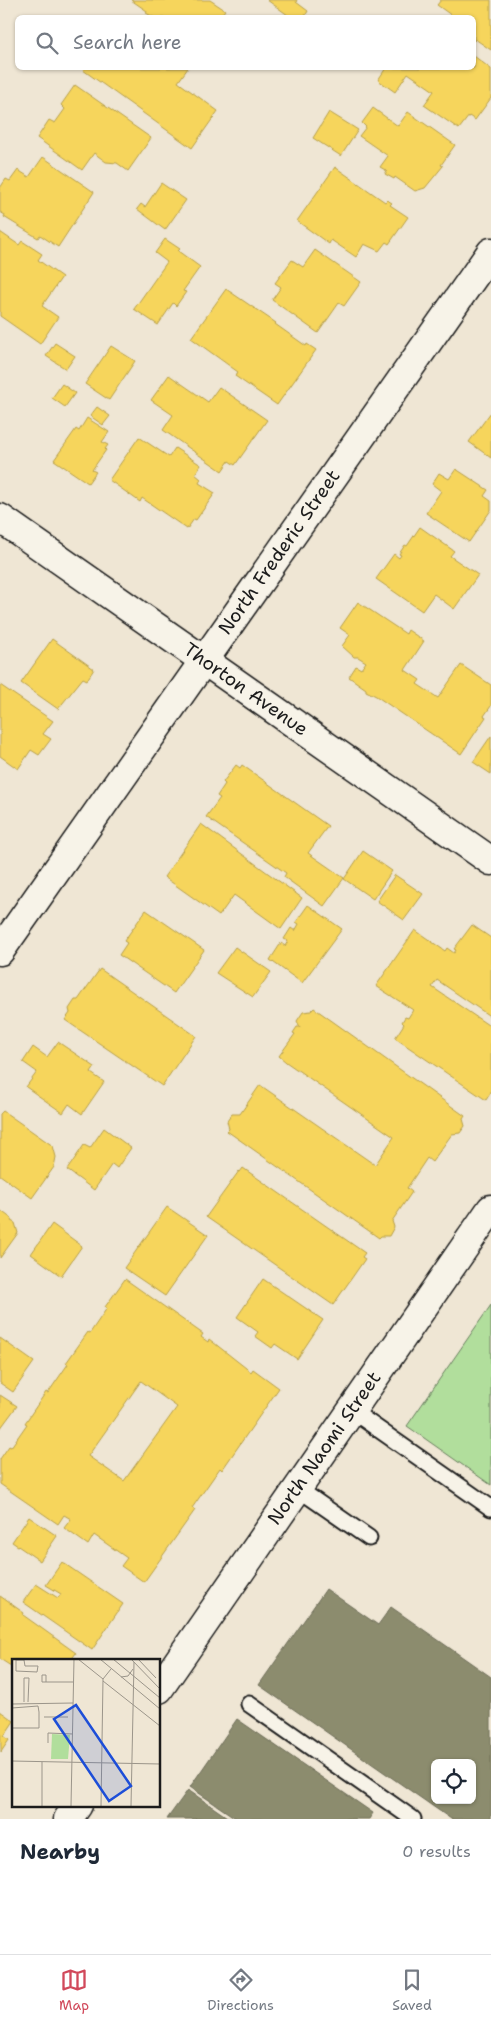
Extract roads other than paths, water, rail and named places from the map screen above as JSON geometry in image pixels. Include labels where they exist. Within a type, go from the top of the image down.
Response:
[{"type":"street","name":"North Frederic Street","points":[[0,951],[491,252]]},
{"type":"street","name":"Thorton Avenue","points":[[0,518],[204,659],[491,862]]},
{"type":"street","name":"North Naomi Street","points":[[160,1688],[491,1209]]},
{"type":"street","points":[[68,1819],[77,1806]]},
{"type":"lane","points":[[351,1410],[491,1508]]},
{"type":"lane","points":[[297,1488],[369,1538]]},
{"type":"lane","points":[[249,1704],[413,1819]]}]
